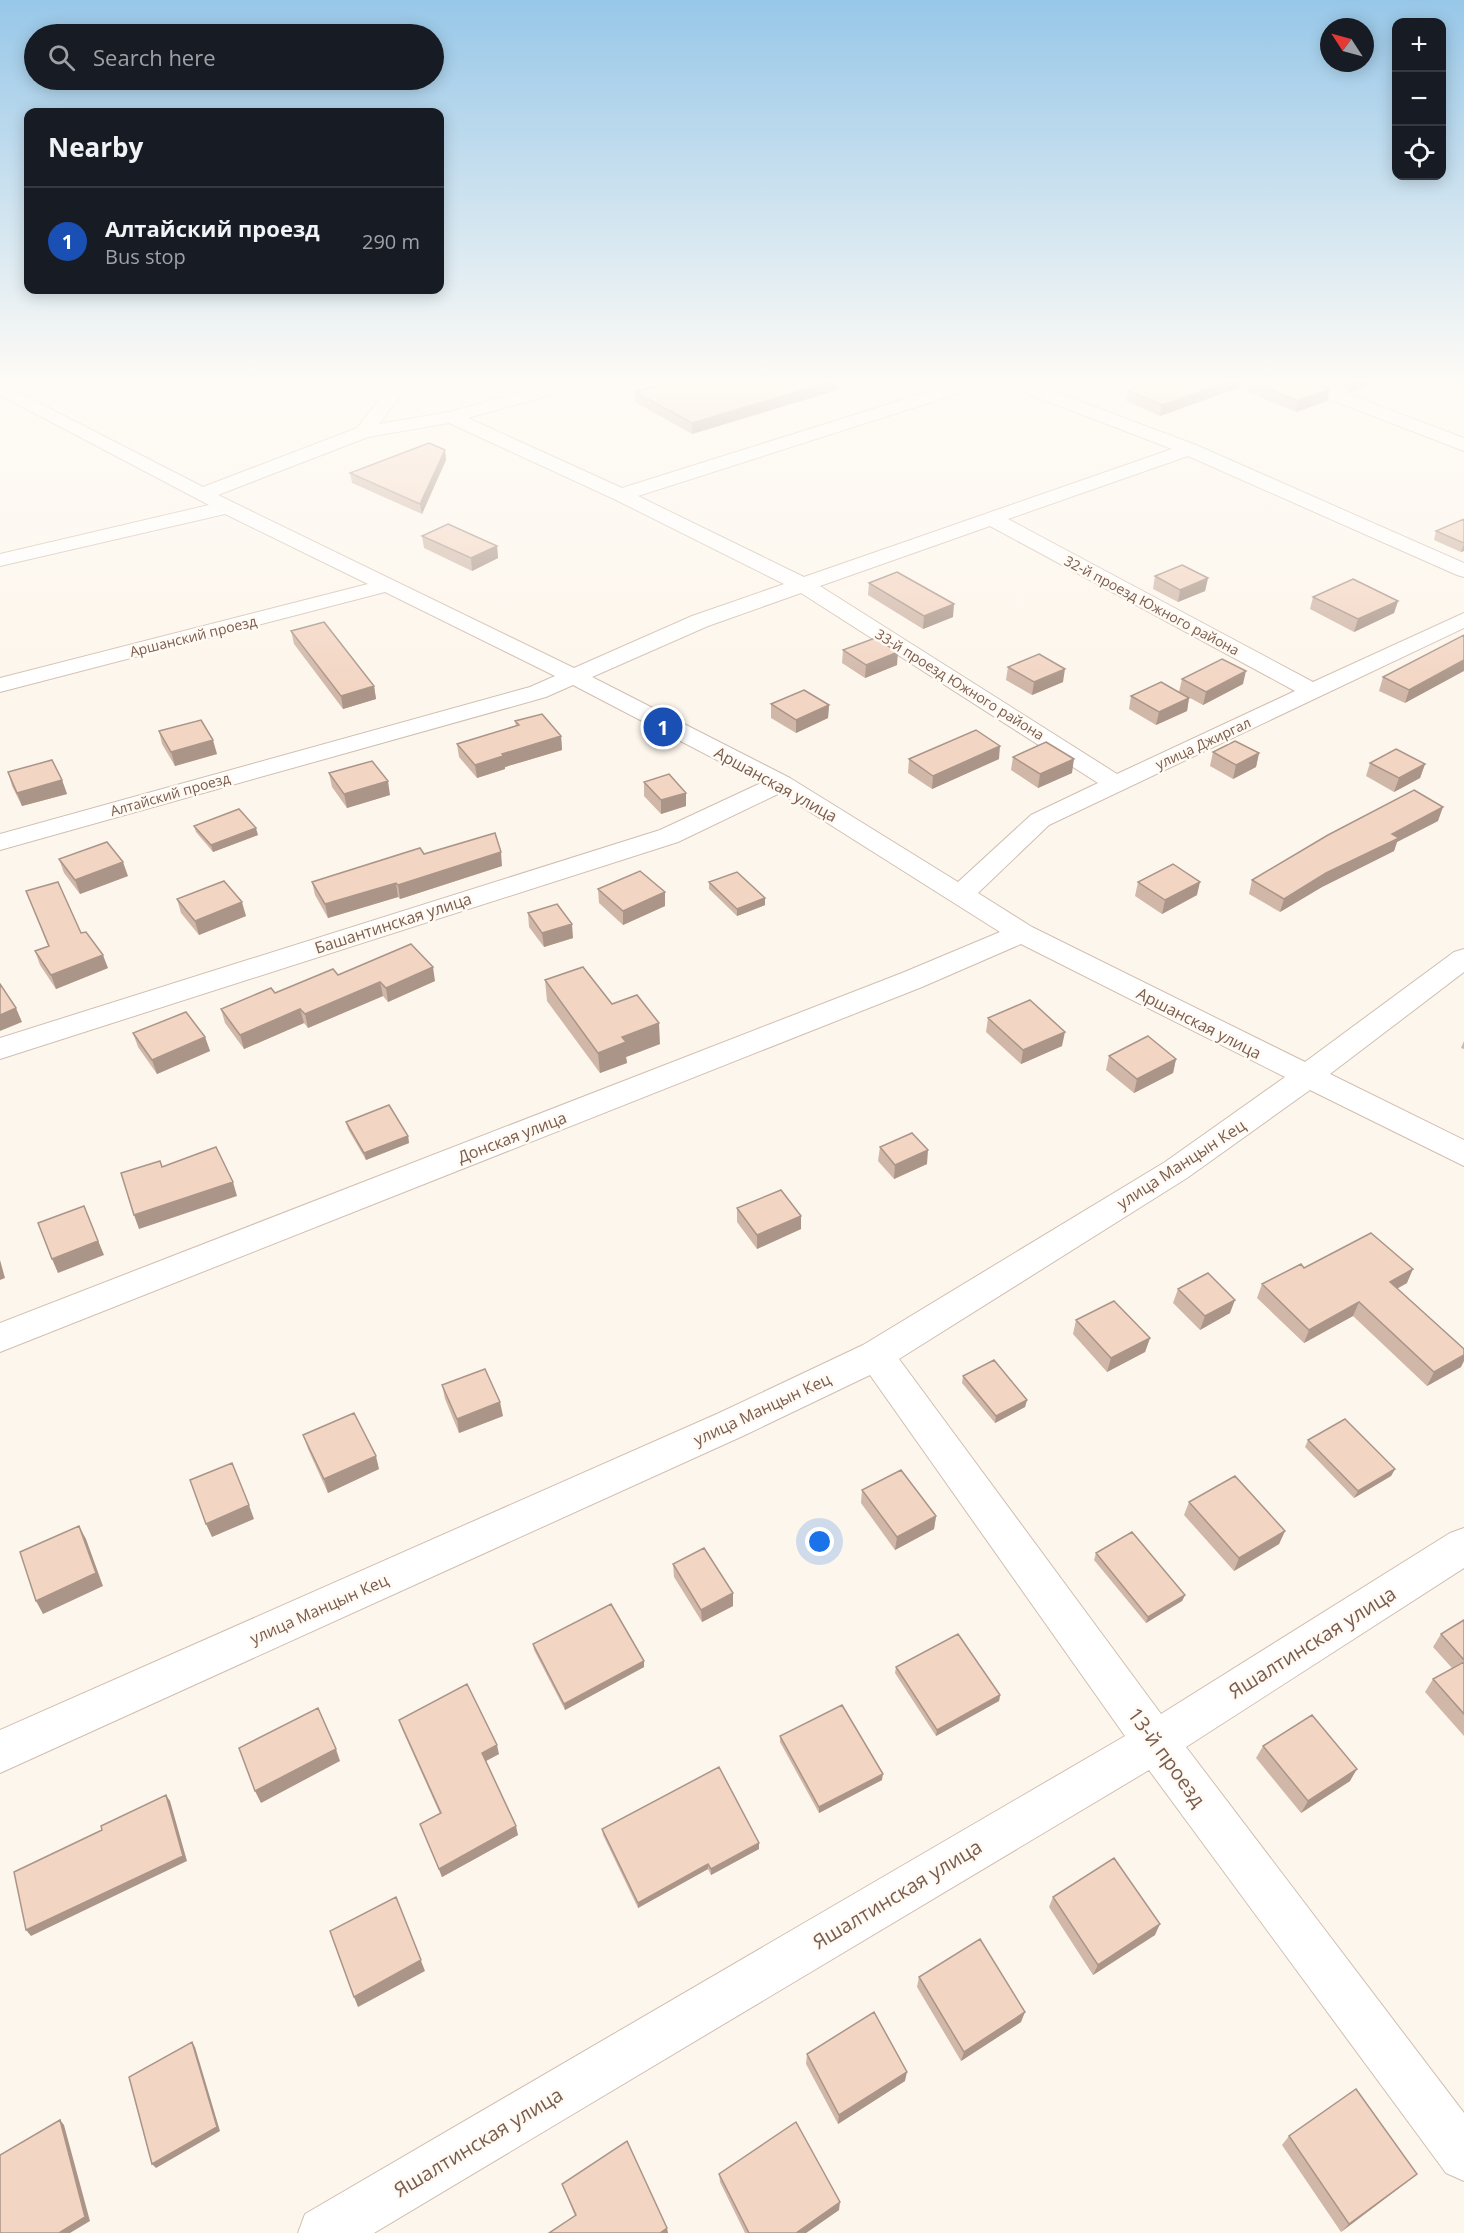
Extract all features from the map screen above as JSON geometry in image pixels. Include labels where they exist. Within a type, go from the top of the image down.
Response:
[{"type":"street","name":"Аршанская улица","points":[[183,484],[571,675],[781,783],[1022,933],[1464,1155]]},
{"type":"street","points":[[202,494],[228,484]]},
{"type":"street","name":"33-й проезд Южного района","points":[[597,484],[803,585],[1116,784]]},
{"type":"street","points":[[621,495],[655,484]]},
{"type":"street","name":"Алтайский проезд","points":[[0,842],[538,692],[571,675],[700,621],[1090,484]]},
{"type":"street","points":[[1268,484],[1464,571]]},
{"type":"street","points":[[0,560],[227,507]]},
{"type":"street","name":"32-й проезд Южного района","points":[[992,519],[1312,691]]},
{"type":"street","name":"Аршанский проезд","points":[[0,685],[356,595],[385,585]]},
{"type":"street","name":"улица Джиргал","points":[[961,894],[1040,820],[1464,620]]},
{"type":"street","name":"Башантинская улица","points":[[0,1049],[669,836],[781,783]]},
{"type":"street","name":"Донская улица","points":[[0,1338],[912,980],[1022,933]]},
{"type":"street","name":"улица Манцын Кец","points":[[0,1752],[732,1424],[876,1355],[1176,1170],[1252,1117],[1464,958]]},
{"type":"street","name":"13-й проезд","points":[[876,1355],[1155,1742],[1464,2154]]},
{"type":"street","name":"Яшалтинская улица","points":[[324,2233],[1155,1742],[1464,1546]]},
{"type":"building","points":[[375,484],[429,484],[420,504]]},
{"type":"building","points":[[1464,519],[1464,543],[1436,531]]},
{"type":"building","points":[[448,524],[497,546],[471,558],[422,536]]},
{"type":"building","points":[[1182,565],[1208,578],[1180,590],[1155,576]]},
{"type":"building","points":[[897,572],[954,604],[924,616],[869,583]]},
{"type":"building","points":[[1353,579],[1398,601],[1358,619],[1313,597]]},
{"type":"building","points":[[324,622],[374,686],[341,696],[291,631]]},
{"type":"building","points":[[1464,635],[1464,660],[1409,690],[1383,677]]},
{"type":"building","points":[[875,638],[898,652],[866,665],[843,650]]},
{"type":"building","points":[[1039,654],[1065,669],[1034,682],[1008,667]]},
{"type":"building","points":[[1222,659],[1246,671],[1206,692],[1182,679]]},
{"type":"building","points":[[1161,682],[1189,698],[1159,712],[1131,696]]},
{"type":"building","points":[[804,690],[829,705],[796,720],[771,704]]},
{"type":"building","points":[[542,714],[561,736],[475,765],[457,744],[519,725],[515,721]]},
{"type":"building","points":[[201,720],[213,740],[171,752],[159,731]]},
{"type":"building","points":[[976,730],[1000,746],[933,776],[909,759]]},
{"type":"building","points":[[1235,741],[1259,753],[1236,765],[1213,752]]},
{"type":"building","points":[[1046,742],[1074,759],[1040,774],[1013,757]]},
{"type":"building","points":[[1396,749],[1425,764],[1399,778],[1370,763]]},
{"type":"building","points":[[52,760],[62,780],[17,793],[8,772]]},
{"type":"building","points":[[372,761],[388,781],[344,794],[329,773]]},
{"type":"building","points":[[669,774],[686,793],[661,800],[644,782]]},
{"type":"building","points":[[1414,790],[1443,807],[1392,834],[1399,838],[1326,873],[1284,899],[1252,880],[1328,835]]},
{"type":"building","points":[[239,809],[256,828],[211,845],[194,826]]},
{"type":"building","points":[[495,833],[501,852],[398,885],[396,883],[325,904],[312,882],[420,848],[424,854]]},
{"type":"building","points":[[107,842],[123,862],[75,880],[59,859]]},
{"type":"building","points":[[1173,864],[1200,882],[1165,900],[1138,882]]},
{"type":"building","points":[[640,871],[665,892],[623,911],[598,889]]},
{"type":"building","points":[[737,872],[765,898],[737,909],[709,882]]},
{"type":"building","points":[[224,881],[242,902],[195,921],[177,899]]},
{"type":"building","points":[[58,882],[81,933],[86,932],[103,955],[51,975],[35,951],[49,946],[26,891]]},
{"type":"building","points":[[557,904],[572,924],[542,933],[528,913]]},
{"type":"building","points":[[411,944],[433,967],[386,988],[380,982],[305,1014],[300,1009],[240,1035],[221,1009],[271,988],[275,993],[333,969],[338,975]]},
{"type":"building","points":[[583,967],[612,1004],[637,995],[659,1023],[622,1037],[626,1042],[598,1053],[545,980]]},
{"type":"building","points":[[0,984],[16,1008],[0,1015]]},
{"type":"building","points":[[1030,1000],[1065,1032],[1023,1050],[988,1018]]},
{"type":"building","points":[[186,1012],[205,1037],[152,1060],[133,1033]]},
{"type":"building","points":[[1148,1036],[1176,1059],[1137,1079],[1109,1056]]},
{"type":"building","points":[[389,1105],[408,1136],[364,1153],[346,1122]]},
{"type":"building","points":[[912,1133],[928,1150],[895,1165],[880,1147]]},
{"type":"building","points":[[216,1147],[233,1182],[134,1215],[121,1173],[160,1161],[162,1167]]},
{"type":"building","points":[[781,1190],[801,1216],[757,1235],[737,1208]]},
{"type":"building","points":[[84,1206],[98,1241],[52,1259],[38,1223]]},
{"type":"building","points":[[1371,1233],[1413,1269],[1390,1282],[1464,1349],[1464,1355],[1434,1372],[1359,1302],[1309,1330],[1262,1284],[1301,1264],[1304,1268]]},
{"type":"building","points":[[1208,1273],[1235,1300],[1205,1316],[1178,1289]]},
{"type":"building","points":[[1114,1301],[1150,1338],[1111,1358],[1076,1320]]},
{"type":"building","points":[[994,1360],[1027,1400],[996,1416],[963,1376]]},
{"type":"building","points":[[485,1369],[500,1402],[457,1419],[442,1385]]},
{"type":"building","points":[[354,1413],[376,1456],[324,1479],[303,1435]]},
{"type":"building","points":[[1345,1419],[1395,1469],[1358,1491],[1308,1440]]},
{"type":"building","points":[[232,1463],[249,1505],[206,1524],[190,1480]]},
{"type":"building","points":[[901,1470],[936,1516],[897,1537],[862,1490]]},
{"type":"building","points":[[1235,1476],[1285,1531],[1239,1558],[1189,1502]]},
{"type":"building","points":[[79,1526],[96,1573],[36,1601],[20,1552]]},
{"type":"building","points":[[1132,1532],[1185,1595],[1148,1617],[1096,1553]]},
{"type":"building","points":[[704,1548],[733,1593],[701,1610],[673,1564]]},
{"type":"building","points":[[611,1604],[644,1661],[564,1704],[533,1644]]},
{"type":"building","points":[[1464,1620],[1464,1660],[1441,1634]]},
{"type":"building","points":[[958,1634],[1000,1695],[937,1730],[896,1667]]},
{"type":"building","points":[[1464,1662],[1464,1714],[1433,1679]]},
{"type":"building","points":[[467,1684],[497,1745],[482,1753],[516,1826],[439,1869],[420,1824],[441,1813],[399,1720]]},
{"type":"building","points":[[842,1705],[883,1774],[819,1807],[780,1736]]},
{"type":"building","points":[[318,1708],[336,1749],[255,1791],[239,1748]]},
{"type":"building","points":[[1312,1715],[1357,1769],[1308,1801],[1263,1746]]},
{"type":"building","points":[[719,1767],[759,1843],[711,1869],[708,1864],[638,1903],[602,1829]]},
{"type":"building","points":[[166,1795],[183,1856],[26,1930],[14,1872],[102,1830],[101,1826]]},
{"type":"building","points":[[1114,1858],[1160,1924],[1098,1965],[1053,1897]]},
{"type":"building","points":[[396,1897],[421,1960],[354,1997],[330,1931]]},
{"type":"building","points":[[980,1939],[1025,2012],[964,2052],[919,1977]]},
{"type":"building","points":[[874,2012],[907,2072],[839,2115],[807,2054]]},
{"type":"building","points":[[192,2042],[217,2127],[152,2164],[129,2077]]},
{"type":"building","points":[[1356,2089],[1417,2174],[1349,2224],[1289,2136]]},
{"type":"building","points":[[60,2120],[85,2217],[59,2233],[0,2233],[0,2155]]},
{"type":"building","points":[[796,2122],[840,2202],[796,2233],[749,2233],[719,2174]]},
{"type":"building","points":[[627,2141],[667,2228],[660,2233],[549,2233],[576,2215],[562,2184]]},
{"type":"place","name":"Алтайский проезд","points":[[663,727]]}]
